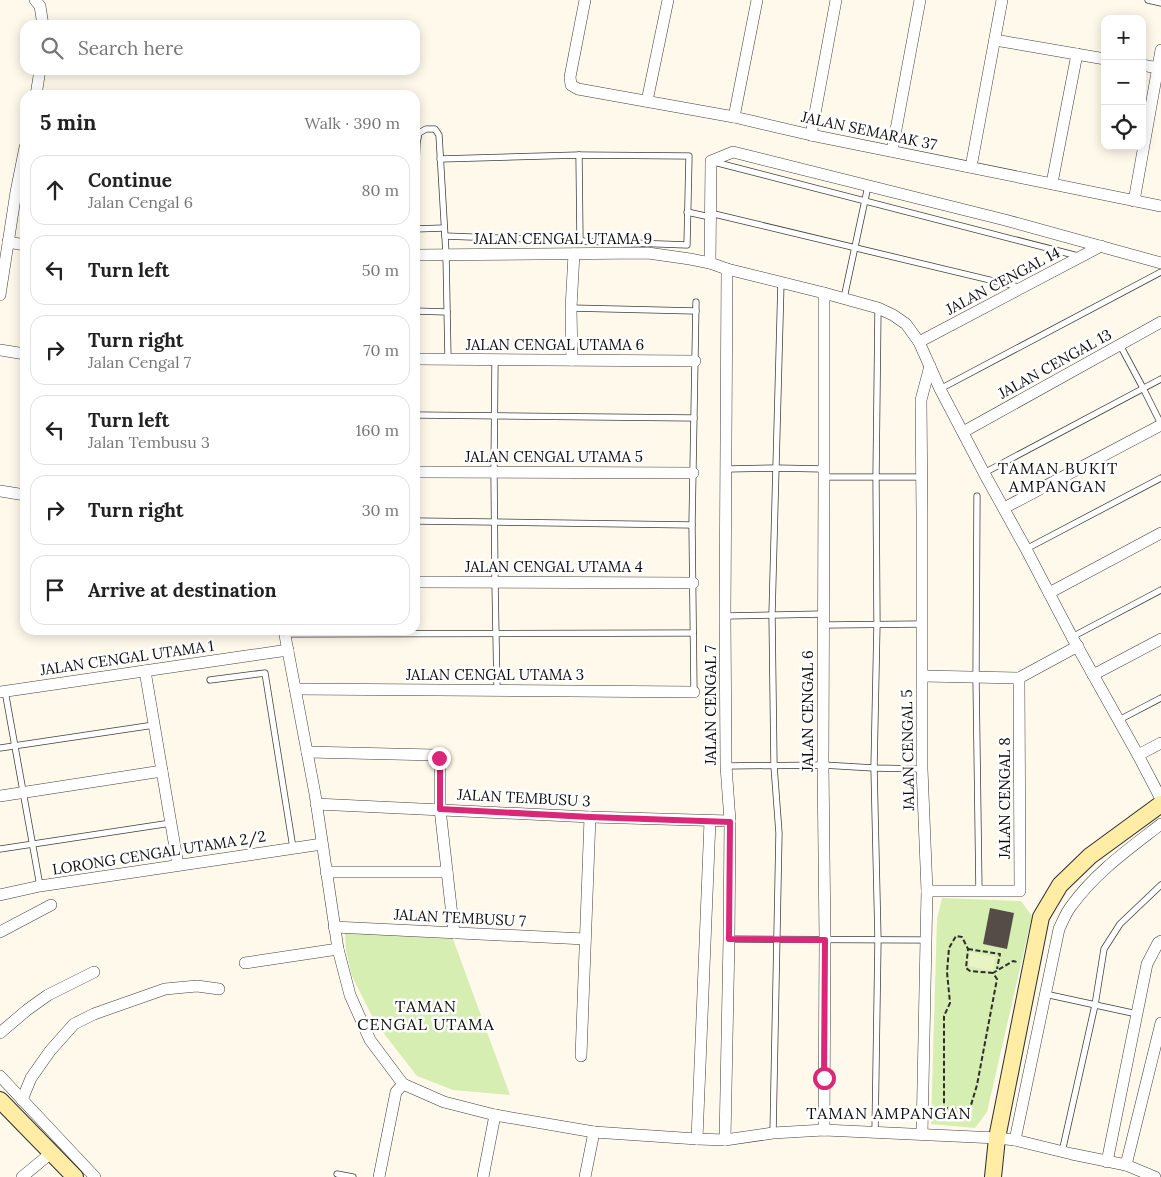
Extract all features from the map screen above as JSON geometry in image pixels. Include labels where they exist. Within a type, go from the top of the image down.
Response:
[{"type":"street","points":[[35,0],[40,6],[42,20]]},
{"type":"street","name":"JALAN SEMARAK 37","points":[[585,0],[570,77],[571,85],[578,89],[734,117],[1161,206]]},
{"type":"street","points":[[647,101],[668,0]]},
{"type":"street","points":[[734,117],[757,0]]},
{"type":"street","points":[[811,134],[836,0]]},
{"type":"street","points":[[892,151],[920,0]]},
{"type":"street","points":[[971,166],[1002,0]]},
{"type":"street","points":[[995,40],[1101,58]]},
{"type":"street","points":[[1134,201],[1161,50]]},
{"type":"street","points":[[1052,184],[1077,54]]},
{"type":"street","points":[[1146,66],[1158,68]]},
{"type":"street","points":[[37,90],[39,75]]},
{"type":"street","points":[[710,263],[711,161],[733,152],[1005,220],[1161,263]]},
{"type":"street","points":[[0,295],[20,172]]},
{"type":"street","points":[[8,242],[20,244]]},
{"type":"street","name":"JALAN CENGAL 14","points":[[919,342],[1101,246]]},
{"type":"street","name":"JALAN CENGAL UTAMA 9","points":[[420,255],[648,253],[710,263],[727,269],[844,298],[878,308],[906,324],[919,342],[940,389],[984,473],[1161,799]]},
{"type":"street","points":[[572,360],[571,308],[574,254]]},
{"type":"street","name":"JALAN CENGAL 7","points":[[725,1140],[730,822],[726,766],[725,616],[727,269]]},
{"type":"street","name":"JALAN CENGAL 6","points":[[824,293],[824,1130]]},
{"type":"street","name":"JALAN CENGAL 13","points":[[963,432],[1161,322]]},
{"type":"street","points":[[0,350],[20,353]]},
{"type":"street","name":"JALAN CENGAL UTAMA 6","points":[[420,359],[695,361]]},
{"type":"street","name":"JALAN CENGAL 5","points":[[922,1134],[927,891],[922,769],[921,400],[930,366]]},
{"type":"street","points":[[1004,508],[1161,425]]},
{"type":"street","name":"JALAN CENGAL UTAMA 5","points":[[420,472],[692,473]]},
{"type":"street","points":[[0,491],[20,494]]},
{"type":"street","points":[[1048,593],[1161,533]]},
{"type":"street","name":"JALAN CENGAL UTAMA 4","points":[[420,582],[693,583]]},
{"type":"street","points":[[286,635],[316,804],[334,927],[350,996],[370,1040],[403,1084],[444,1102],[495,1114],[594,1132],[725,1140],[773,1133],[824,1130],[998,1138],[1015,1140],[1126,1165],[1155,1177]]},
{"type":"street","points":[[1093,675],[1161,639]]},
{"type":"street","points":[[923,676],[1019,678],[1075,642]]},
{"type":"street","name":"JALAN CENGAL UTAMA 1","points":[[3,692],[288,650]]},
{"type":"street","points":[[145,671],[178,865]]},
{"type":"street","name":"JALAN CENGAL 8","points":[[927,891],[1020,890],[1019,678]]},
{"type":"street","name":"JALAN CENGAL UTAMA 3","points":[[295,689],[694,692]]},
{"type":"street","points":[[1138,755],[1161,742]]},
{"type":"street","points":[[307,752],[435,755],[439,758],[440,809],[454,932]]},
{"type":"street","points":[[0,796],[162,771]]},
{"type":"street","name":"JALAN TEMBUSU 3","points":[[316,804],[730,822]]},
{"type":"street","points":[[993,1177],[998,1138],[1041,917],[1060,885],[1090,856],[1161,804]]},
{"type":"street","points":[[581,1056],[590,817]]},
{"type":"street","points":[[696,1139],[710,821]]},
{"type":"street","points":[[1015,1140],[1059,929],[1071,906],[1111,862],[1161,824]]},
{"type":"street","name":"LORONG CENGAL UTAMA 2/2","points":[[0,895],[40,886],[322,844]]},
{"type":"street","points":[[326,872],[447,872]]},
{"type":"street","points":[[0,932],[51,905]]},
{"type":"street","name":"JALAN TEMBUSU 7","points":[[334,927],[585,939]]},
{"type":"street","points":[[1107,1162],[1147,964],[1158,943],[1161,941]]},
{"type":"street","points":[[245,963],[338,949]]},
{"type":"street","points":[[0,1033],[48,995],[94,972]]},
{"type":"street","points":[[22,1100],[31,1078],[50,1051],[74,1024],[94,1014],[164,989],[197,986],[219,988]]},
{"type":"street","points":[[1126,1165],[1161,1023]]},
{"type":"street","points":[[0,1076],[95,1177]]},
{"type":"street","points":[[379,1177],[396,1092],[403,1084]]},
{"type":"street","points":[[0,1100],[75,1177]]},
{"type":"street","points":[[483,1177],[495,1114]]},
{"type":"street","points":[[585,1177],[594,1132]]},
{"type":"street","points":[[22,1177],[51,1153]]},
{"type":"lane","points":[[1148,0],[1161,3]]},
{"type":"lane","points":[[420,132],[426,129],[435,129],[439,135],[446,254],[448,359]]},
{"type":"lane","points":[[440,159],[579,155],[689,156],[686,245],[445,236]]},
{"type":"lane","points":[[579,155],[580,240]]},
{"type":"lane","points":[[711,161],[1080,257]]},
{"type":"lane","points":[[844,298],[868,186]]},
{"type":"lane","points":[[687,212],[710,215],[854,247],[1022,288]]},
{"type":"lane","points":[[420,229],[444,228]]},
{"type":"lane","points":[[940,389],[1161,272]]},
{"type":"lane","points":[[773,1133],[779,833],[774,766],[772,614],[781,282]]},
{"type":"lane","points":[[694,692],[692,473],[696,302]]},
{"type":"lane","points":[[571,308],[696,311]]},
{"type":"lane","points":[[875,1133],[878,940],[874,768],[877,624],[878,308]]},
{"type":"lane","points":[[420,311],[447,312]]},
{"type":"lane","points":[[1120,345],[1144,388],[1161,425]]},
{"type":"lane","points":[[495,360],[494,582],[497,690]]},
{"type":"lane","points":[[984,473],[1161,379]]},
{"type":"lane","points":[[420,415],[694,418]]},
{"type":"lane","points":[[726,469],[776,468],[876,477],[922,477]]},
{"type":"lane","points":[[1026,549],[1161,478]]},
{"type":"lane","points":[[977,496],[976,678],[980,891]]},
{"type":"lane","points":[[420,521],[692,525]]},
{"type":"lane","points":[[1075,642],[1161,590]]},
{"type":"lane","points":[[725,616],[772,614],[877,624],[922,624]]},
{"type":"lane","points":[[420,633],[693,633]]},
{"type":"lane","points":[[210,680],[265,672],[293,848]]},
{"type":"lane","points":[[3,692],[24,793],[40,886]]},
{"type":"lane","points":[[1118,720],[1161,698]]},
{"type":"lane","points":[[0,748],[154,725]]},
{"type":"lane","points":[[726,766],[823,765],[922,769]]},
{"type":"lane","points":[[0,849],[171,823]]},
{"type":"lane","points":[[1062,1152],[1095,1005],[1104,950],[1120,924],[1161,885]]},
{"type":"lane","points":[[729,939],[926,940]]},
{"type":"lane","points":[[1045,994],[1137,1014]]},
{"type":"lane","points":[[337,1174],[353,1177]]},
{"type":"path","points":[[993,973],[997,979],[977,1085],[971,1105],[967,1109],[946,1108],[944,1106],[944,1016],[950,1004],[947,972],[950,948],[956,936],[962,937],[968,949],[966,968],[970,971],[993,973],[1013,961],[1031,966]]},
{"type":"path","points":[[968,949],[1000,954],[997,971]]},
{"type":"green space","points":[[942,898],[1021,901],[1032,916],[987,1112],[975,1128],[931,1124],[937,919]]},
{"type":"green space","points":[[345,933],[453,939],[510,1095],[453,1090],[417,1076],[375,1022],[352,976],[346,951]]},
{"type":"green space","points":[[970,952],[996,957],[993,971],[968,966]]},
{"type":"building","points":[[990,908],[1014,913],[1007,949],[983,944]]},
{"type":"district","name":"TAMAN BUKIT AMPANGAN","points":[[1058,477]]},
{"type":"district","name":"TAMAN CENGAL UTAMA","points":[[426,1015]]},
{"type":"district","name":"TAMAN AMPANGAN","points":[[889,1113]]},
{"type":"route","points":[[439,758],[440,809],[730,822],[729,939],[825,940],[824,1078]]}]
